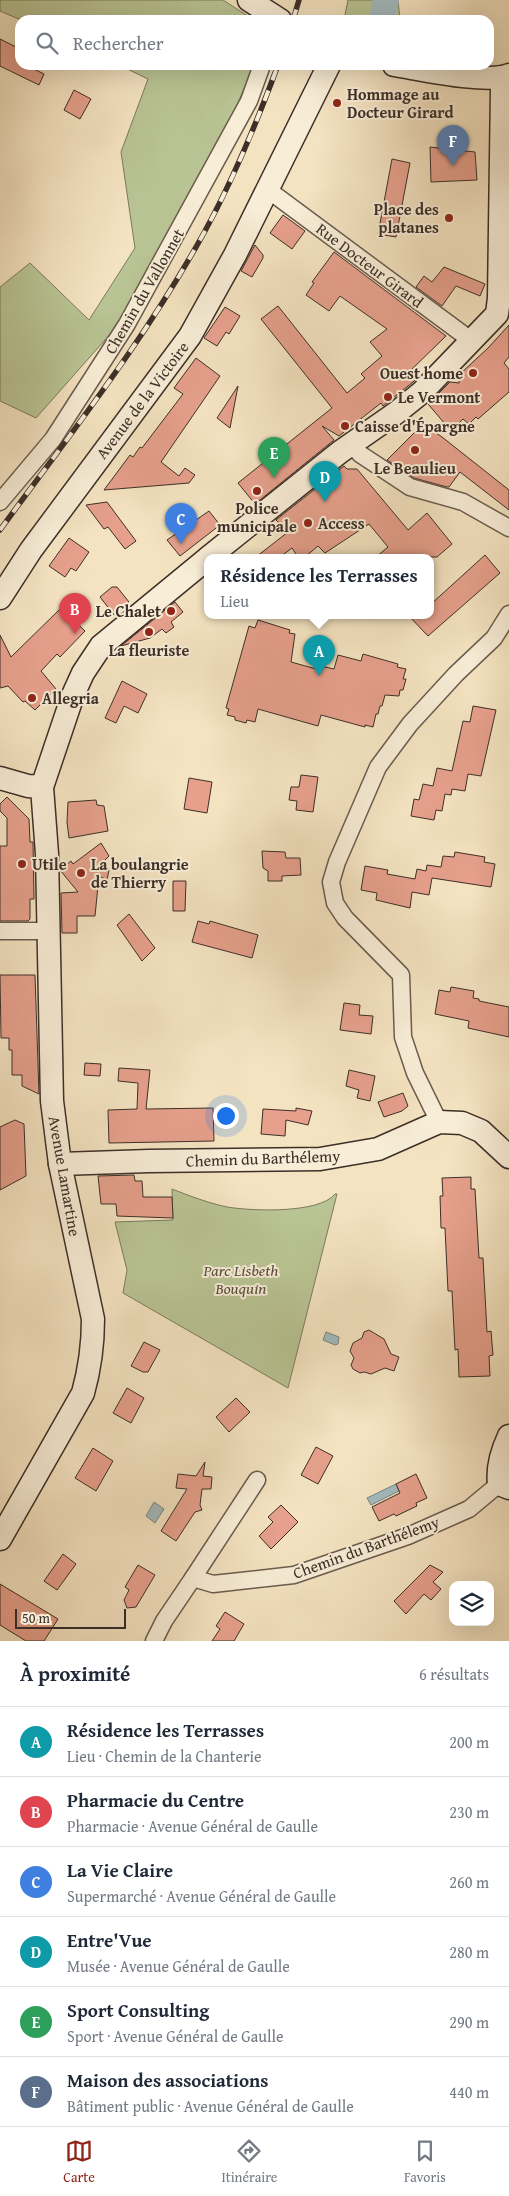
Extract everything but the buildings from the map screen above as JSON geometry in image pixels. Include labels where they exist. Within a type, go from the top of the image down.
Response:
[{"type":"street","points":[[249,0],[272,15]]},
{"type":"street","name":"Chemin du Vallonnet","points":[[0,502],[53,439],[127,324],[249,101],[260,70]]},
{"type":"street","name":"Avenue de la Victoire","points":[[266,190],[272,166],[312,70]]},
{"type":"street","name":"Avenue de la Victoire","points":[[0,598],[31,550],[190,336],[235,254],[327,70]]},
{"type":"street","points":[[213,554],[422,392],[497,314],[505,219],[505,76],[444,70]]},
{"type":"street","name":"Rue Docteur Girard","points":[[266,190],[472,341]]},
{"type":"street","points":[[352,445],[360,454],[410,487],[463,502],[509,528]]},
{"type":"street","points":[[0,778],[42,788],[73,695],[83,673],[101,646],[204,561]]},
{"type":"street","points":[[438,1122],[415,1073],[403,1036],[401,975],[345,918],[335,903],[332,882],[337,862],[378,767],[410,724],[456,674],[494,638],[509,614]]},
{"type":"street","name":"Avenue Lamartine","points":[[0,1539],[83,1393],[90,1369],[93,1346],[93,1319],[60,1164],[52,1102],[49,931],[42,788]]},
{"type":"street","points":[[0,931],[49,931]]},
{"type":"street","name":"Chemin du Barthélemy","points":[[60,1164],[328,1158],[378,1148],[438,1122],[462,1123],[481,1131],[509,1157]]},
{"type":"street","name":"Chemin du Barthélemy","points":[[193,1578],[213,1584],[294,1575],[408,1536],[469,1509],[504,1486],[498,1474],[504,1447],[509,1436]]},
{"type":"street","points":[[154,1641],[164,1621],[257,1480]]},
{"type":"green space","points":[[0,0],[223,0],[246,15],[15,15],[15,17],[0,11]]},
{"type":"green space","points":[[348,0],[398,0],[400,15],[345,15]]},
{"type":"green space","points":[[129,70],[252,70],[229,124],[119,324],[36,418],[0,401],[0,287],[30,263],[89,320],[135,248],[121,152],[148,79]]},
{"type":"green space","name":"Parc Lisbeth Bouquin","points":[[172,1189],[227,1207],[268,1210],[284,1210],[315,1205],[337,1194],[288,1388],[123,1293],[127,1270],[115,1222],[173,1220]]},
{"type":"water","points":[[326,1332],[339,1337],[338,1344],[335,1345],[323,1340]]},
{"type":"water","points":[[396,1484],[399,1491],[371,1505],[367,1498]]},
{"type":"water","points":[[154,1502],[164,1509],[155,1523],[146,1516]]},
{"type":"waterway","points":[[383,13],[386,0]]},
{"type":"railway","points":[[294,15],[299,0]]},
{"type":"railway","points":[[0,530],[133,347],[182,270],[216,211],[253,129],[276,70]]},
{"type":"place","name":"Hommage au Docteur Girard","points":[[337,103]]},
{"type":"place","name":"Maison des associations","points":[[453,166]]},
{"type":"place","name":"Place des platanes","points":[[449,218]]},
{"type":"place","name":"Ouest home","points":[[473,373]]},
{"type":"place","name":"Le Vermont","points":[[388,397]]},
{"type":"place","name":"Caisse d'Épargne","points":[[345,426]]},
{"type":"place","name":"Le Beaulieu","points":[[415,450]]},
{"type":"place","name":"Sport Consulting","points":[[274,478]]},
{"type":"place","name":"Police municipale","points":[[257,491]]},
{"type":"place","name":"Entre'Vue","points":[[325,502]]},
{"type":"place","name":"Access","points":[[308,523]]},
{"type":"place","name":"La Vie Claire","points":[[181,544]]},
{"type":"place","name":"Le Chalet","points":[[171,611]]},
{"type":"place","name":"La fleuriste","points":[[149,632]]},
{"type":"place","name":"Pharmacie du Centre","points":[[75,634]]},
{"type":"place","name":"Résidence les Terrasses","points":[[319,676]]},
{"type":"place","name":"Allegria","points":[[32,698]]},
{"type":"place","name":"Utile","points":[[22,864]]},
{"type":"place","name":"La boulangrie de Thierry","points":[[81,873]]}]
